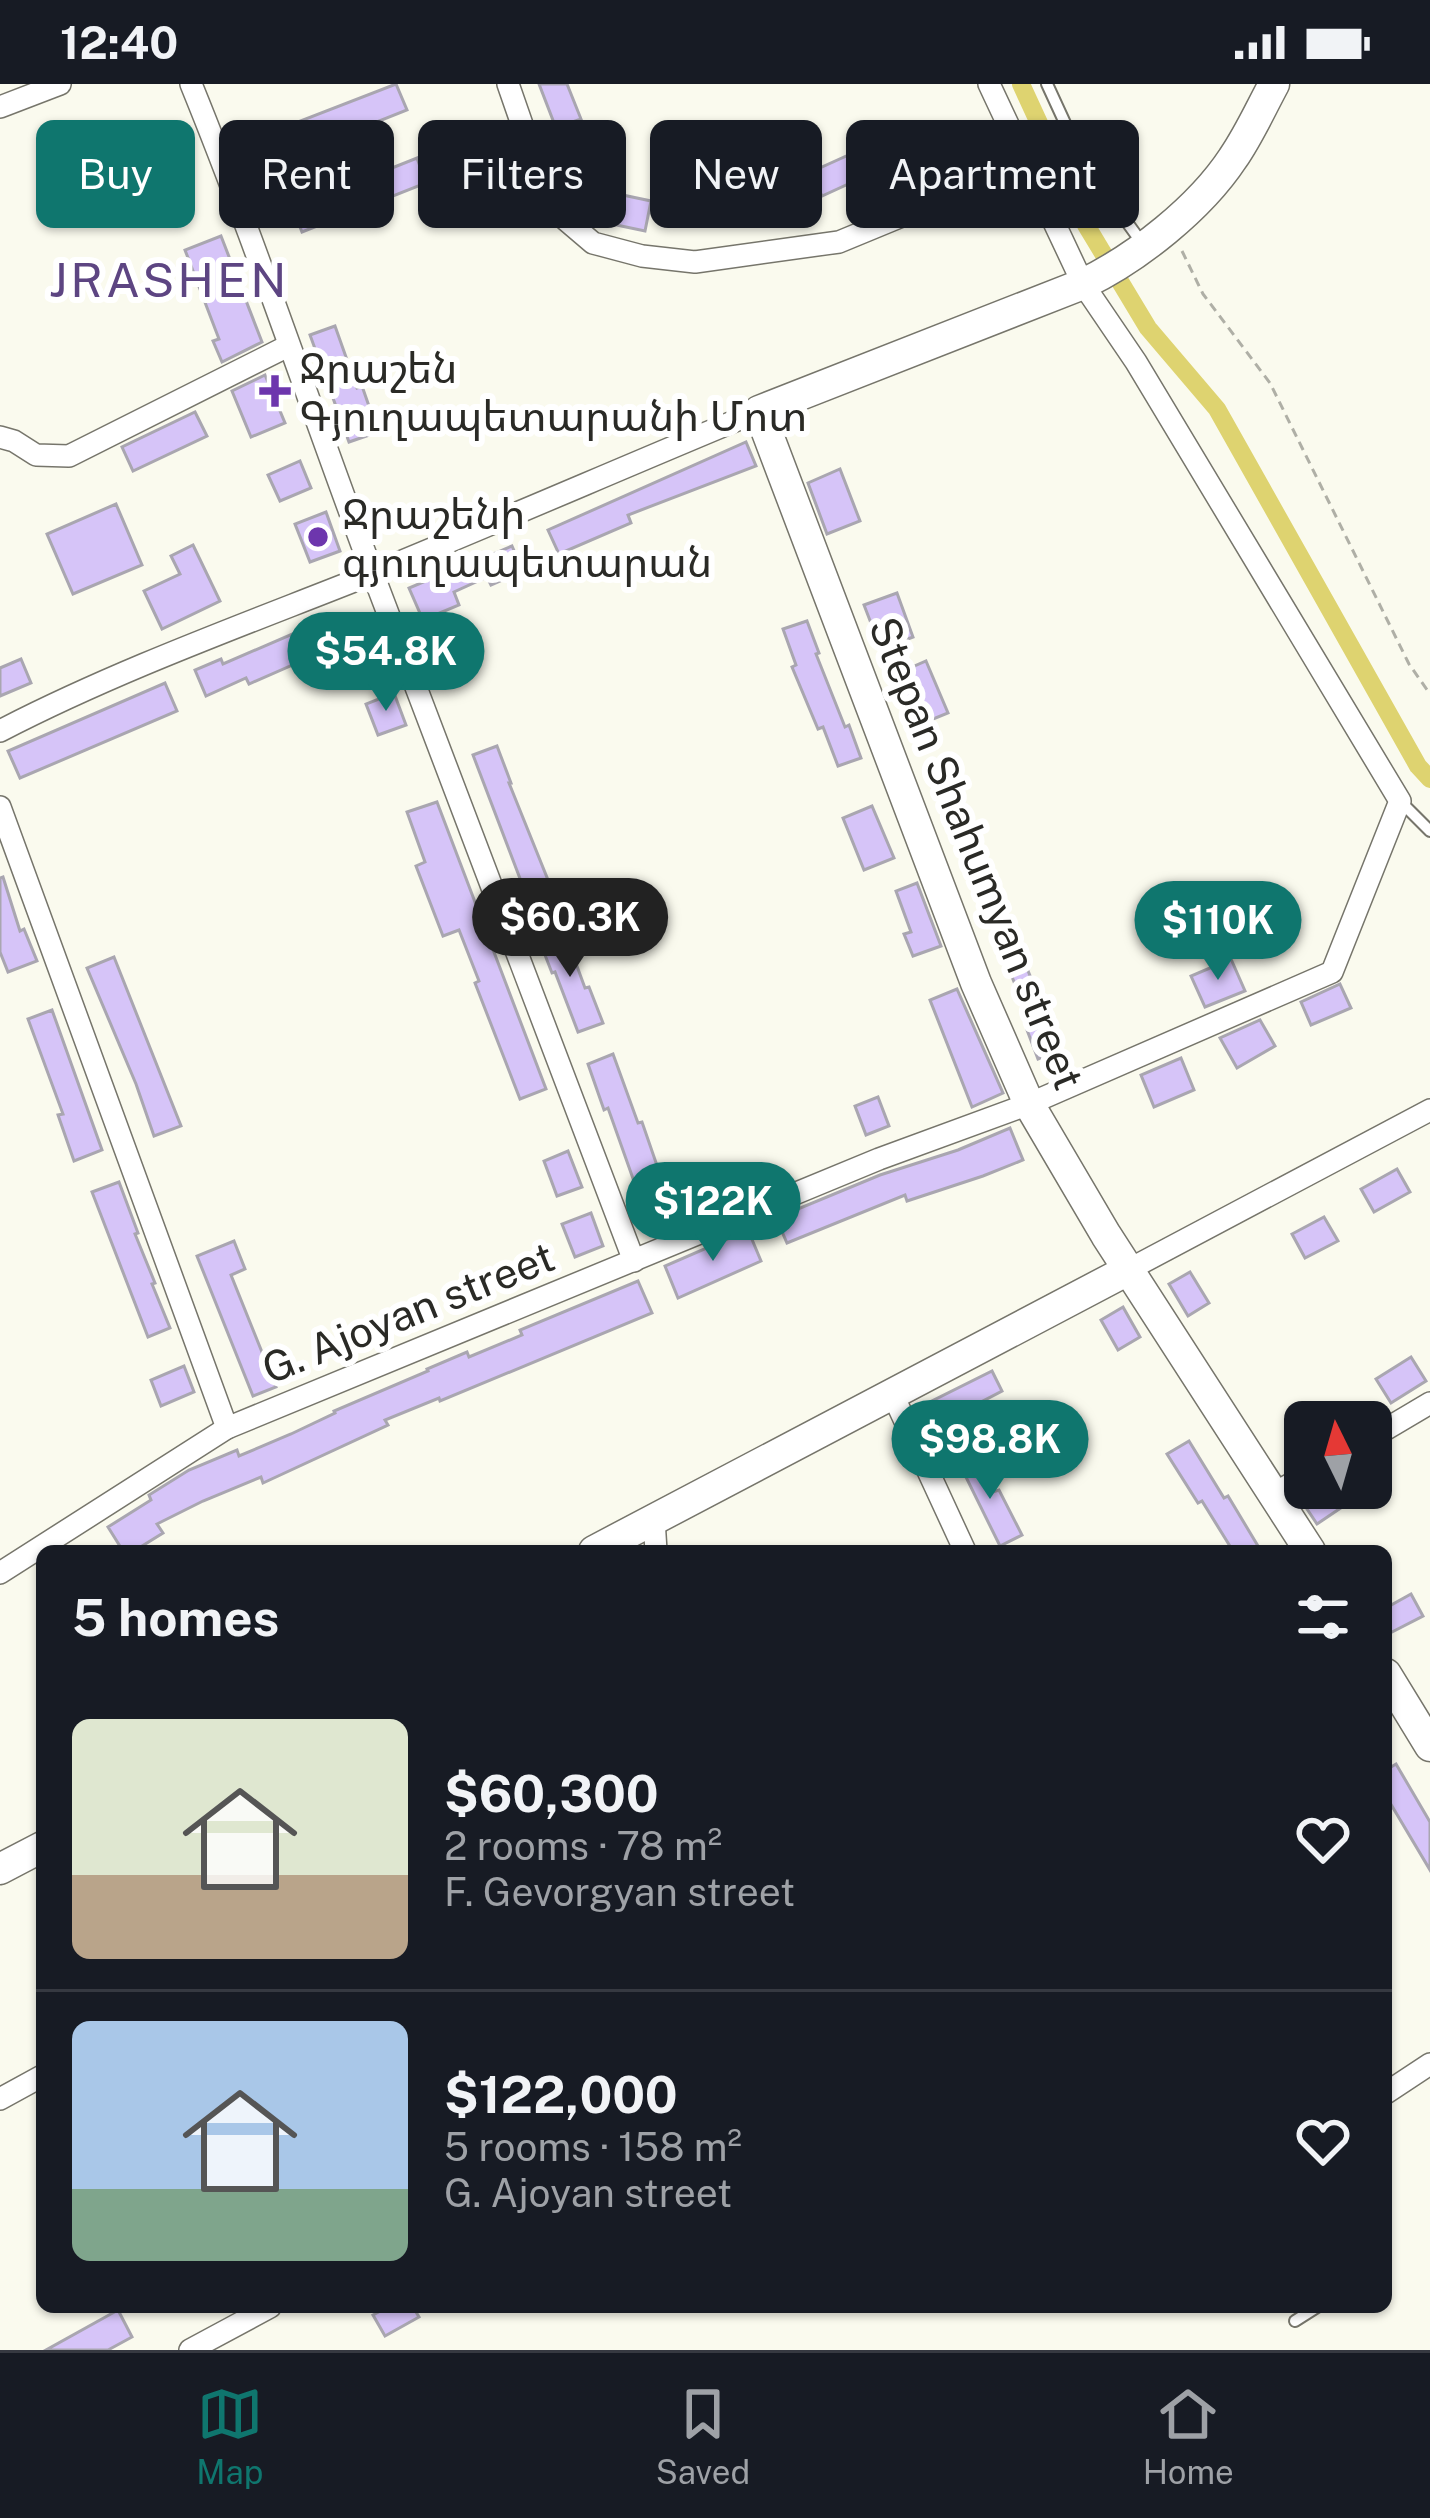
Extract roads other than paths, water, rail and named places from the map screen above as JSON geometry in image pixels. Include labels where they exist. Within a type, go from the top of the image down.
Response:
[{"type":"main road","points":[[759,411],[1088,281],[1134,252],[1171,228],[1232,160],[1274,84]]},
{"type":"main road","name":"Stepan Shahumyan street","points":[[759,411],[976,983],[1029,1104],[1128,1270],[1306,1545]]},
{"type":"main road","points":[[604,1545],[1128,1270]]},
{"type":"main road","points":[[1392,1684],[1430,1746]]},
{"type":"main road","points":[[0,1869],[36,1849]]},
{"type":"street","points":[[0,107],[60,84]]},
{"type":"street","points":[[190,84],[238,199],[287,346],[634,1261]]},
{"type":"street","points":[[508,84],[542,182],[566,220],[592,243],[641,256],[695,262],[839,242],[873,228]]},
{"type":"street","points":[[989,84],[1007,120]]},
{"type":"street","points":[[1061,228],[1088,281],[1400,801]]},
{"type":"street","points":[[0,437],[36,455],[69,456],[287,346]]},
{"type":"street","points":[[0,730],[80,691],[759,411]]},
{"type":"street","name":"G. Ajoyan street","points":[[44,1545],[227,1428],[879,1159],[1029,1104],[1332,972],[1400,801]]},
{"type":"street","points":[[0,807],[227,1428]]},
{"type":"street","points":[[1128,1270],[1430,1110]]},
{"type":"street","points":[[892,1394],[962,1545]]},
{"type":"street","points":[[1392,1426],[1430,1403]]},
{"type":"street","points":[[1275,1493],[1284,1488]]},
{"type":"street","points":[[654,1519],[656,1545]]},
{"type":"street","name":"G. Ajoyan street","points":[[0,1573],[36,1550]]},
{"type":"street","points":[[1392,2088],[1430,2064]]},
{"type":"street","points":[[0,2099],[36,2079]]},
{"type":"street","points":[[190,2350],[259,2313]]},
{"type":"lane","points":[[1047,84],[1082,160],[1134,252]]},
{"type":"lane","points":[[1400,801],[1430,832]]},
{"type":"lane","points":[[1295,2321],[1308,2313]]},
{"type":"waterway","points":[[1021,84],[1086,225],[1148,328],[1217,409],[1418,766],[1430,779]]},
{"type":"place","name":"Ջրաշեն Գյուղապետարանի Մոտ","points":[[275,391]]},
{"type":"place","name":"Ջրաշենի գյուղապետարան","points":[[318,537]]},
{"type":"district","name":"JRASHEN","points":[[169,279]]}]
